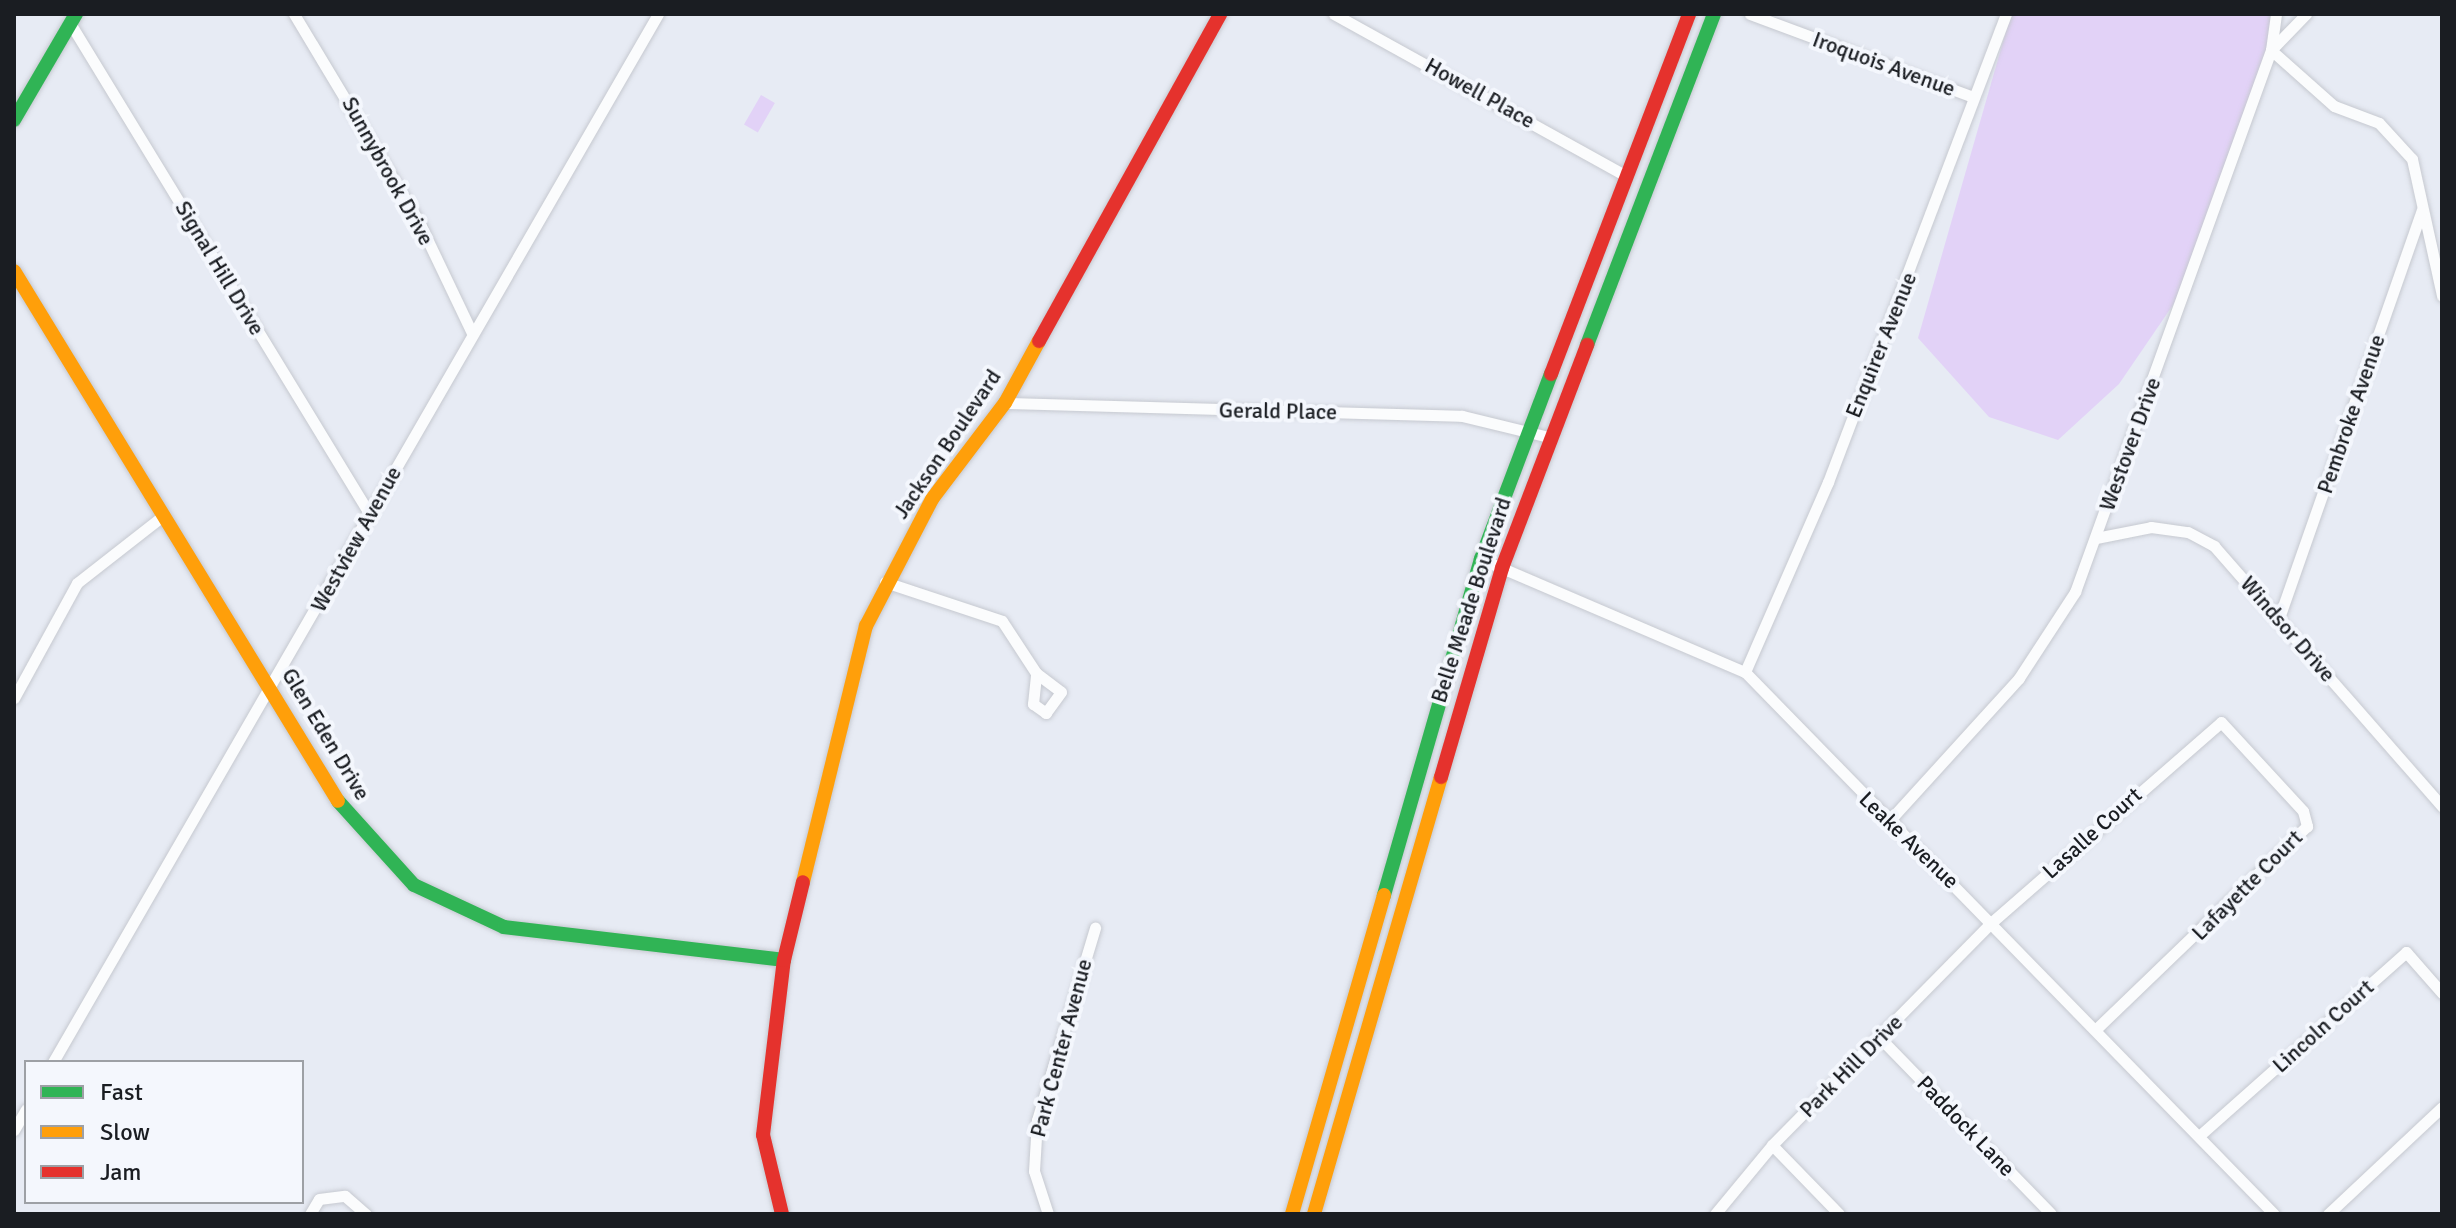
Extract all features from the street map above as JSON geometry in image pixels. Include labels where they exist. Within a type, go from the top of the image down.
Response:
[{"type":"main road","name":"Jackson Boulevard","points":[[782,1214],[763,1135],[784,960],[848,684],[885,582],[932,499],[1005,403],[1220,14]]},
{"type":"main road","name":"Belle Meade Boulevard","points":[[1292,1214],[1396,838],[1481,559],[1526,430],[1689,14]]},
{"type":"main road","name":"Belle Meade Boulevard","points":[[1314,1214],[1418,845],[1502,568],[1549,437],[1714,14]]},
{"type":"main road","points":[[14,120],[73,18]]},
{"type":"main road","points":[[1624,175],[1647,184]]},
{"type":"main road","name":"Glen Eden Drive","points":[[14,271],[367,838],[414,885],[457,911],[504,927],[784,960]]},
{"type":"main road","points":[[1416,776],[1437,781]]},
{"type":"main road","points":[[1396,838],[1418,845]]},
{"type":"street","name":"Sunnybrook Drive","points":[[294,14],[420,224],[472,333]]},
{"type":"street","name":"Westview Avenue","points":[[54,1060],[273,689],[369,513],[658,14]]},
{"type":"street","name":"Howell Place","points":[[1334,14],[1624,175]]},
{"type":"street","name":"Iroquois Avenue","points":[[1750,14],[1973,97]]},
{"type":"street","name":"Enquirer Avenue","points":[[1745,672],[1823,495],[2006,14]]},
{"type":"street","name":"Westover Drive","points":[[1889,821],[2019,678],[2075,592],[2271,50],[2276,14]]},
{"type":"street","points":[[2306,14],[2271,50],[2334,106],[2396,138],[2412,159],[2442,296]]},
{"type":"street","name":"Signal Hill Drive","points":[[73,18],[369,513]]},
{"type":"street","name":"Pembroke Avenue","points":[[2279,618],[2422,210]]},
{"type":"street","name":"Gerald Place","points":[[1005,403],[1473,416],[1549,437]]},
{"type":"street","points":[[14,698],[77,583],[164,515]]},
{"type":"street","name":"Windsor Drive","points":[[2096,538],[2151,527],[2188,532],[2214,546],[2442,806]]},
{"type":"street","name":"Leake Avenue","points":[[1481,559],[1745,672],[2274,1214]]},
{"type":"street","points":[[885,582],[1002,621],[1036,673]]},
{"type":"street","name":"Lafayette Court","points":[[2096,1029],[2307,826],[2303,811],[2221,722],[2192,742]]},
{"type":"street","name":"Lasalle Court","points":[[1992,922],[2192,742]]},
{"type":"street","name":"Park Hill Drive","points":[[1715,1214],[1772,1145],[1992,922]]},
{"type":"street","name":"Park Center Avenue","points":[[1048,1214],[1034,1171],[1037,1120],[1095,928]]},
{"type":"street","name":"Lincoln Court","points":[[2199,1136],[2406,952],[2442,993]]},
{"type":"street","name":"Paddock Lane","points":[[1880,1038],[2051,1214]]},
{"type":"street","points":[[2328,1214],[2442,1107]]},
{"type":"street","points":[[14,1130],[24,1112]]},
{"type":"street","points":[[1772,1145],[1839,1214]]},
{"type":"street","points":[[310,1214],[319,1199],[345,1196],[366,1214]]},
{"type":"shaded area","points":[[2011,14],[2270,14],[2271,50],[2188,283],[2119,384],[2058,440],[1989,417],[1918,338]]},
{"type":"shaded area","points":[[761,95],[775,103],[758,132],[744,124]]},
{"type":"traffic: fast","points":[[14,120],[76,14]]},
{"type":"traffic: fast","points":[[1587,345],[1714,14]]},
{"type":"traffic: fast","points":[[1384,895],[1481,559],[1551,374]]},
{"type":"traffic: fast","points":[[338,801],[414,885],[504,927],[784,960]]},
{"type":"traffic: slow","points":[[14,271],[338,801]]},
{"type":"traffic: slow","points":[[803,882],[866,626],[932,499],[1005,403],[1039,341]]},
{"type":"traffic: slow","points":[[1314,1214],[1441,777]]},
{"type":"traffic: slow","points":[[1292,1214],[1384,895]]},
{"type":"traffic: jam","points":[[1039,341],[1220,14]]},
{"type":"traffic: jam","points":[[1551,374],[1689,14]]},
{"type":"traffic: jam","points":[[1441,777],[1502,568],[1587,345]]},
{"type":"traffic: jam","points":[[782,1214],[763,1135],[784,960],[803,882]]}]
